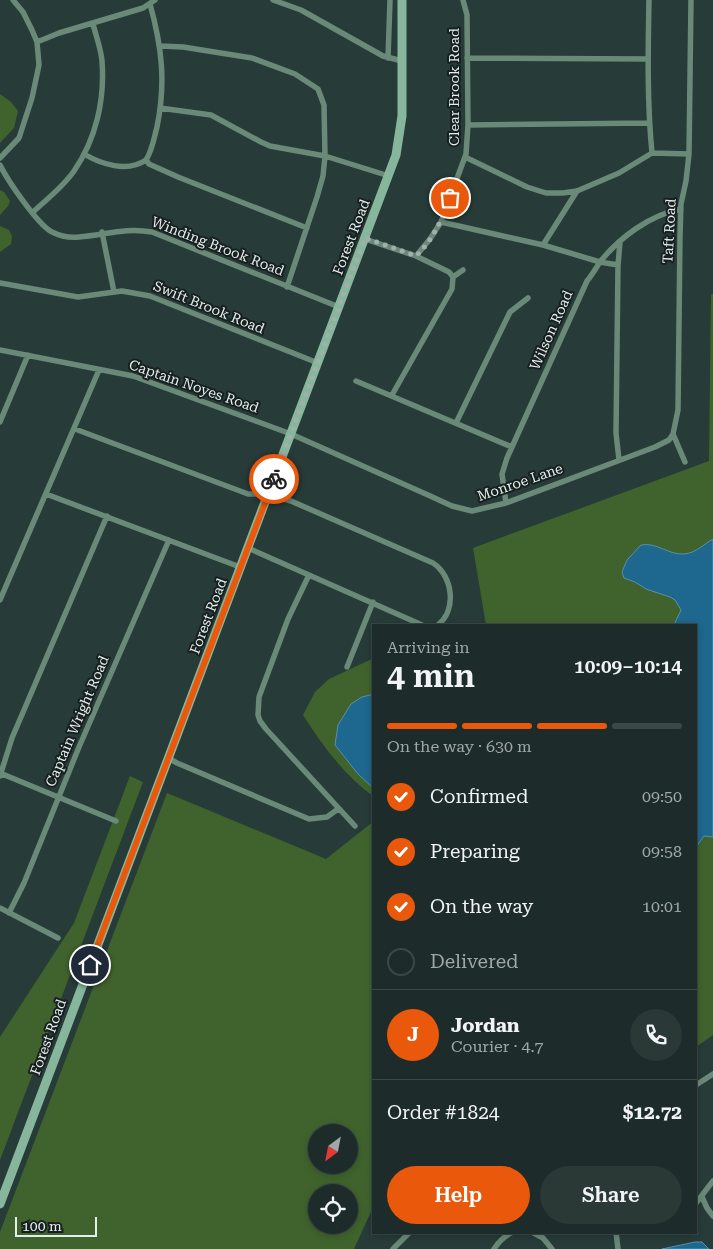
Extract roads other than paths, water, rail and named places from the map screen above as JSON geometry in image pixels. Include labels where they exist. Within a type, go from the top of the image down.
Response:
[{"type":"main road","name":"Forest Road","points":[[0,1204],[338,306],[389,176],[401,130],[402,0]]},
{"type":"street","points":[[0,158],[17,142],[22,131],[39,65],[36,42],[23,12],[13,0]]},
{"type":"street","points":[[273,0],[301,10],[388,58],[402,61]]},
{"type":"street","points":[[388,58],[390,0]]},
{"type":"street","name":"Clear Brook Road","points":[[416,256],[441,222],[466,154],[468,126],[467,58],[466,14],[463,0]]},
{"type":"street","points":[[649,0],[649,122],[652,153]]},
{"type":"street","name":"Taft Road","points":[[674,434],[678,410],[681,209],[689,154],[688,82],[691,0]]},
{"type":"street","points":[[36,42],[59,33],[143,8],[152,2],[160,46],[163,79],[160,108],[149,156],[146,160],[131,166],[116,166],[100,163],[84,154]]},
{"type":"street","points":[[34,212],[66,180],[84,154],[96,126],[101,100],[102,60],[93,24]]},
{"type":"street","points":[[160,46],[183,47],[252,58],[288,71],[318,89],[322,96],[324,105],[325,156],[319,190],[287,287]]},
{"type":"street","points":[[467,58],[648,59]]},
{"type":"street","points":[[160,108],[211,115],[270,146],[325,156],[389,176]]},
{"type":"street","points":[[468,126],[649,122]]},
{"type":"street","points":[[465,157],[538,191],[563,194],[577,191],[619,173],[652,153],[689,154]]},
{"type":"street","points":[[146,160],[149,164],[178,177],[307,228]]},
{"type":"street","name":"Winding Brook Road","points":[[0,165],[6,177],[48,230],[60,235],[78,237],[133,229],[152,232],[338,306]]},
{"type":"street","points":[[544,245],[577,191]]},
{"type":"street","name":"Wilson Road","points":[[506,503],[502,474],[512,447],[587,281],[600,262],[635,229],[667,212],[681,209]]},
{"type":"street","points":[[441,222],[544,245],[600,262],[618,265]]},
{"type":"street","points":[[102,232],[114,292]]},
{"type":"street","points":[[365,238],[416,256],[449,272],[453,278],[452,289],[392,395]]},
{"type":"street","points":[[620,242],[618,265],[616,433],[620,460]]},
{"type":"street","points":[[453,278],[463,270]]},
{"type":"street","name":"Swift Brook Road","points":[[0,283],[78,297],[114,292],[130,292],[150,296],[318,363]]},
{"type":"street","points":[[456,423],[510,312],[528,298]]},
{"type":"street","name":"Captain Noyes Road","points":[[0,350],[133,376],[291,434]]},
{"type":"street","points":[[0,422],[28,355]]},
{"type":"street","points":[[0,600],[99,370]]},
{"type":"street","points":[[356,381],[512,447]]},
{"type":"street","points":[[75,429],[248,494],[268,494],[290,501],[438,566],[443,572],[451,603],[448,614],[439,624]]},
{"type":"street","name":"Monroe Lane","points":[[291,434],[328,452],[458,508],[472,512],[506,503],[620,460],[666,442],[674,434]]},
{"type":"street","points":[[674,434],[685,462]]},
{"type":"street","points":[[46,494],[240,567]]},
{"type":"street","points":[[107,516],[12,738],[0,774],[116,821]]},
{"type":"street","name":"Captain Wright Road","points":[[9,913],[24,883],[58,796],[169,540]]},
{"type":"street","points":[[248,548],[420,624]]},
{"type":"street","points":[[309,575],[288,619],[260,697],[258,715],[266,729],[355,826]]},
{"type":"street","points":[[348,667],[373,602]]},
{"type":"street","points":[[168,758],[309,819],[327,817],[338,809]]},
{"type":"street","points":[[0,908],[58,938]]},
{"type":"street","points":[[697,1085],[713,1074]]},
{"type":"street","points":[[697,1202],[713,1181]]},
{"type":"street","points":[[702,1197],[706,1208],[713,1216]]},
{"type":"street","points":[[393,1249],[408,1234]]},
{"type":"street","points":[[494,1249],[498,1242],[509,1234]]},
{"type":"street","points":[[536,1234],[543,1238],[552,1249]]},
{"type":"street","points":[[616,1234],[618,1249]]},
{"type":"water","points":[[713,539],[713,837],[704,836],[697,846],[697,624],[674,624],[681,610],[675,600],[624,578],[622,572],[627,560],[641,545],[652,545],[678,554],[696,550]]},
{"type":"water","points":[[372,694],[372,787],[358,774],[335,745],[338,725],[351,704],[362,697]]},
{"type":"water","points":[[702,1242],[709,1249],[662,1249]]}]
